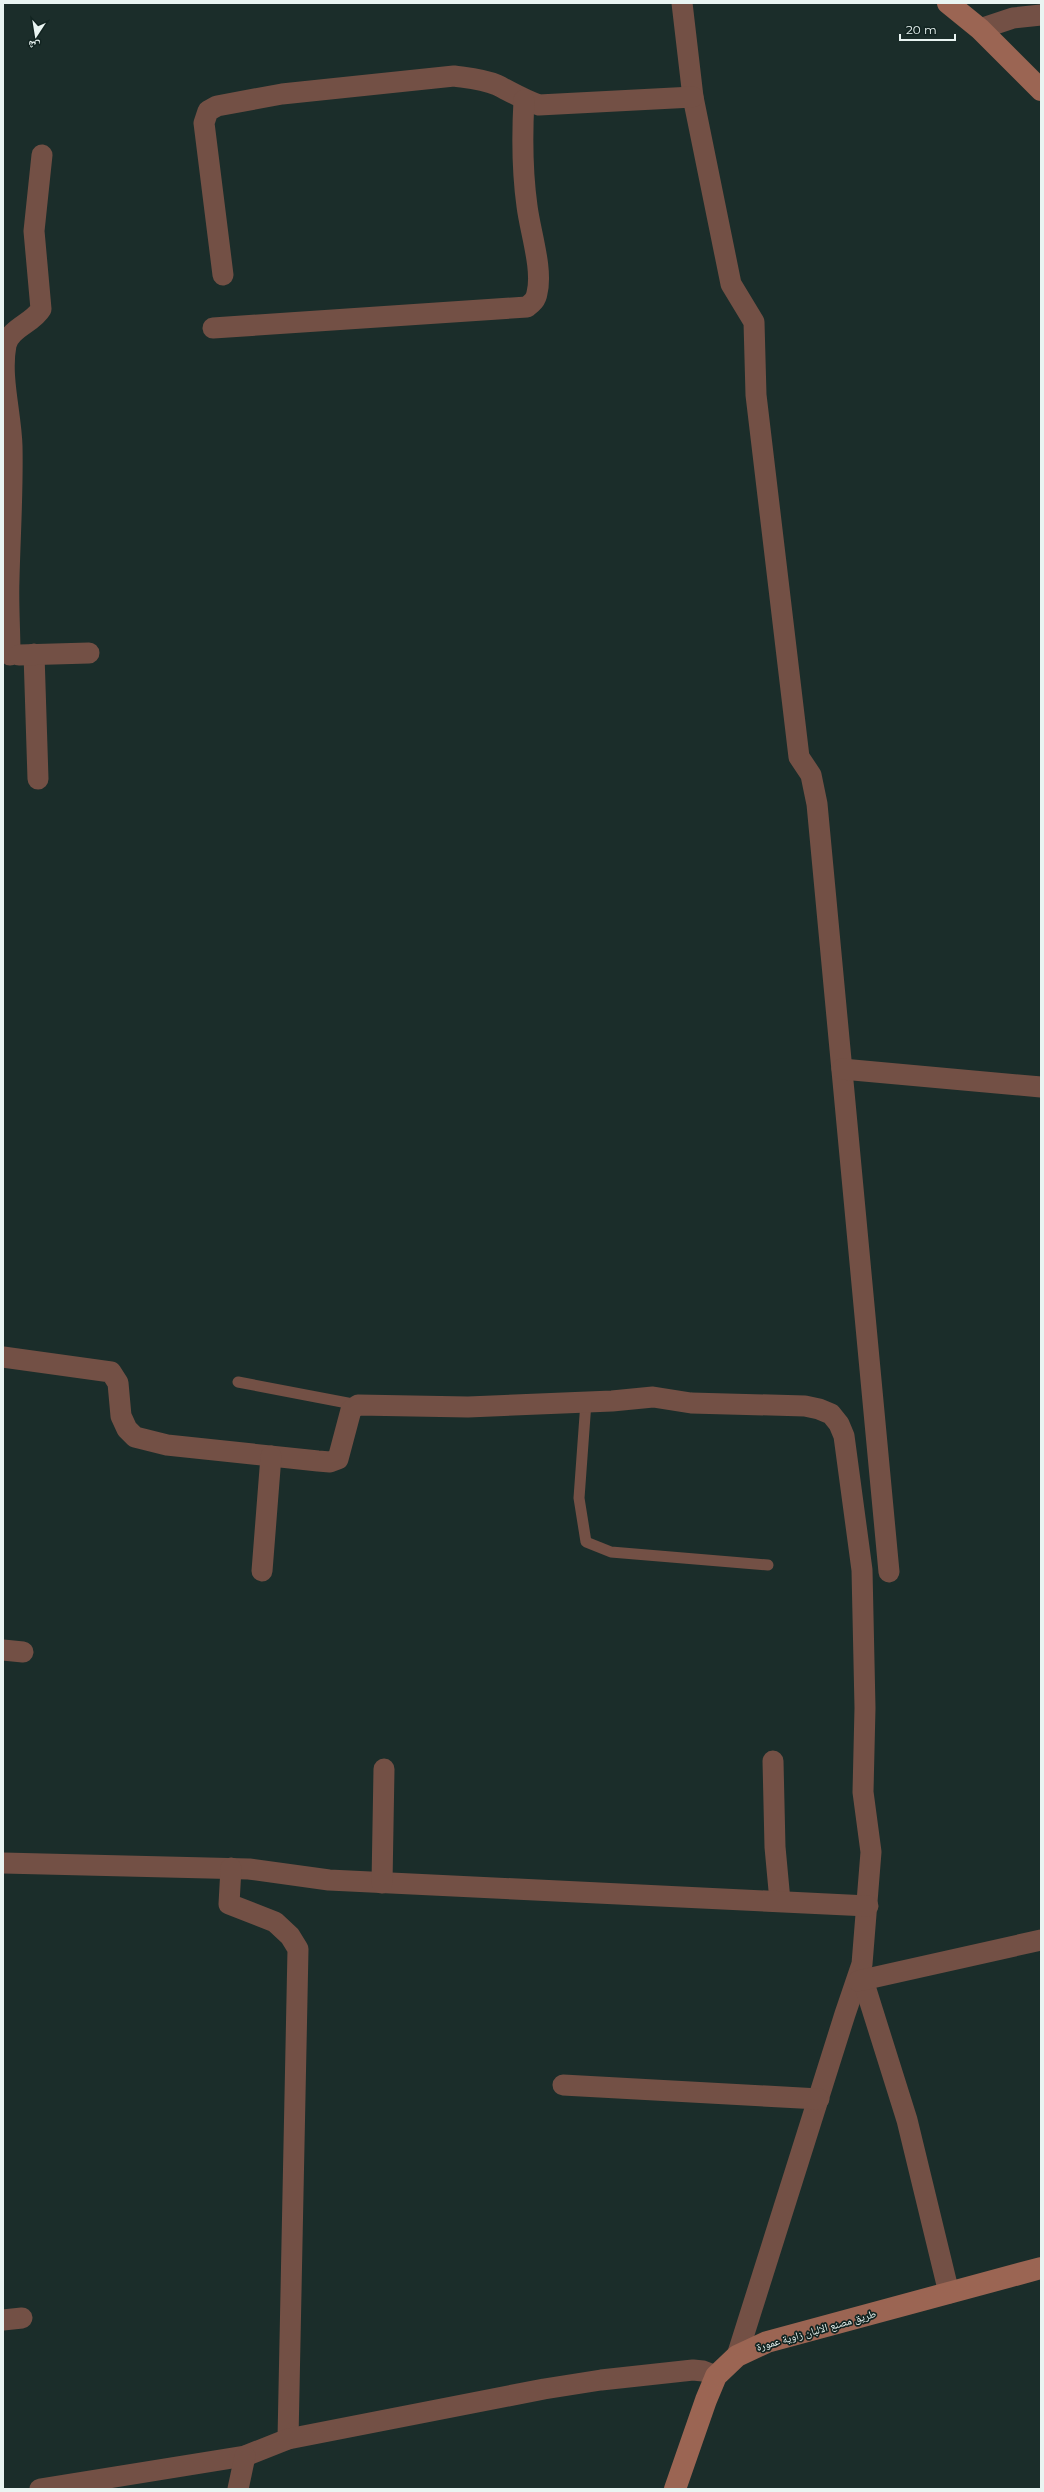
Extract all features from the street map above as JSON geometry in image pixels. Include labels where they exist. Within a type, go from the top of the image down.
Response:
[{"type":"main road","points":[[948,3],[980,29],[1041,90]]},
{"type":"main road","name":"طريق مصنع الالبان زاوية عمورة","points":[[675,2489],[706,2400],[716,2376],[737,2356],[767,2342],[1041,2268]]},
{"type":"street","points":[[682,3],[693,97],[731,284],[754,322],[757,403],[800,756],[811,775],[816,804],[889,1572]]},
{"type":"street","points":[[980,29],[1013,18],[1041,15]]},
{"type":"street","points":[[223,275],[204,123],[208,111],[217,106],[282,94],[454,76],[477,78],[496,84],[524,100],[539,104],[566,104],[693,97]]},
{"type":"street","points":[[213,328],[527,307],[534,302],[538,292],[538,272],[527,206],[521,143],[524,100]]},
{"type":"street","points":[[42,155],[34,231],[41,309],[36,318],[13,334],[6,344],[5,370],[12,452],[12,534],[7,656],[89,653]]},
{"type":"street","points":[[34,654],[38,779]]},
{"type":"street","points":[[842,1069],[1041,1087]]},
{"type":"street","points":[[3,1358],[111,1372],[118,1383],[121,1416],[127,1429],[135,1436],[166,1445],[330,1462],[338,1459],[351,1410],[358,1405],[468,1407],[586,1402],[653,1397],[691,1403],[805,1406],[819,1409],[831,1414],[839,1424],[848,1451],[862,1570],[865,1708],[863,1792],[871,1852],[865,1945],[860,1980],[818,2099],[737,2356]]},
{"type":"street","points":[[262,1571],[271,1456]]},
{"type":"street","points":[[773,1761],[775,1847],[780,1901]]},
{"type":"street","points":[[382,1883],[384,1769]]},
{"type":"street","points":[[3,1863],[230,1868],[329,1880],[868,1906]]},
{"type":"street","points":[[230,1868],[229,1904],[275,1922],[290,1936],[298,1949],[288,2440]]},
{"type":"street","points":[[860,1980],[1041,1940]]},
{"type":"street","points":[[860,1980],[907,2120],[949,2292]]},
{"type":"street","points":[[563,2086],[818,2099]]},
{"type":"street","points":[[40,2489],[244,2456],[288,2440],[601,2380],[693,2370],[704,2371],[716,2376]]},
{"type":"street","points":[[238,2489],[244,2456]]},
{"type":"lane","points":[[238,1382],[358,1405]]},
{"type":"lane","points":[[586,1402],[579,1498],[586,1542],[611,1552],[768,1565]]}]
